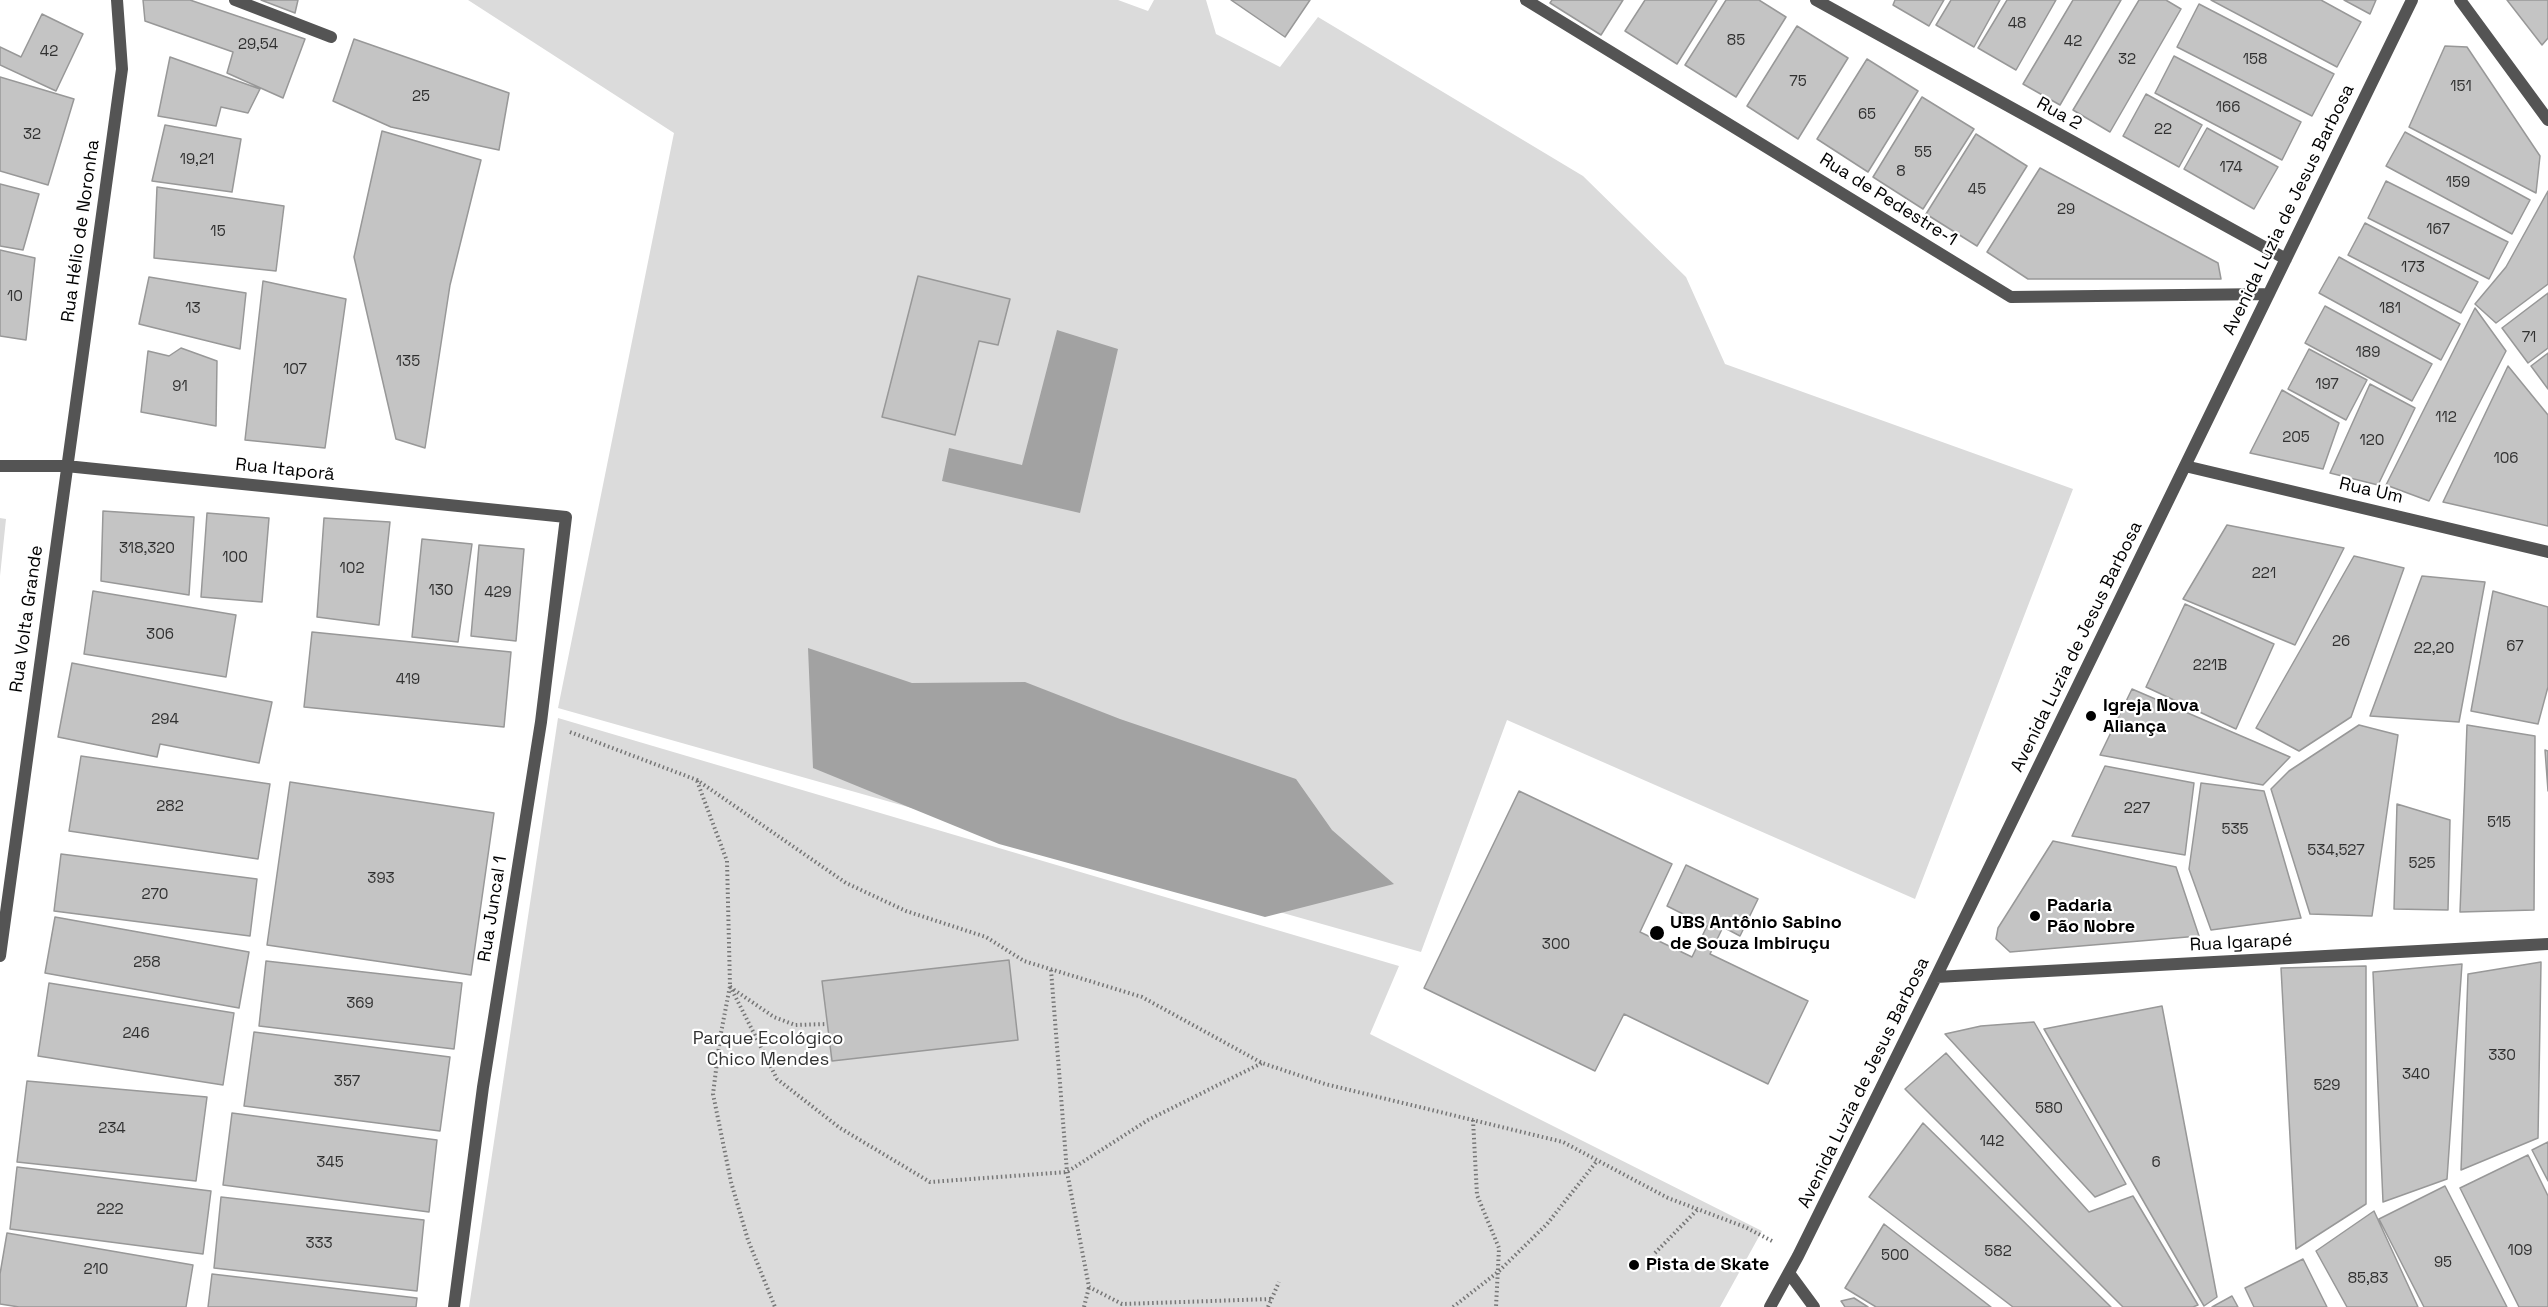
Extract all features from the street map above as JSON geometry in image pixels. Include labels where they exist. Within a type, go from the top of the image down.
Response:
[{"type":"street","name":"Rua Hélio de Noronha","points":[[66,466],[122,69],[117,0]]},
{"type":"street","points":[[235,0],[331,37]]},
{"type":"street","name":"Rua de Pedestre-1","points":[[1526,0],[2011,297],[2268,294]]},
{"type":"street","name":"Rua 2","points":[[1816,0],[2286,259]]},
{"type":"street","name":"Avenida Luzia de Jesus Barbosa","points":[[1770,1307],[1798,1256],[1936,977],[2412,0]]},
{"type":"street","points":[[2460,0],[2548,120]]},
{"type":"street","name":"Rua Itaporã","points":[[0,466],[66,466],[566,516]]},
{"type":"street","name":"Rua Volta Grande","points":[[0,956],[66,466]]},
{"type":"street","name":"Rua Um","points":[[2185,466],[2548,552]]},
{"type":"street","name":"Rua Juncal 1","points":[[454,1307],[483,1088],[541,722],[566,516]]},
{"type":"street","name":"Rua Igarapé","points":[[1936,977],[2548,944]]},
{"type":"street","points":[[1789,1273],[1814,1307]]},
{"type":"path","points":[[541,722],[697,780],[846,883],[906,911],[986,937],[1024,961],[1142,997],[1262,1063],[1325,1084],[1563,1142],[1668,1198],[1745,1227],[1798,1256]]},
{"type":"path","points":[[697,780],[727,861],[730,986],[713,1094],[731,1182],[748,1240],[775,1307]]},
{"type":"path","points":[[1051,970],[1067,1172],[1089,1287],[1084,1307]]},
{"type":"path","points":[[730,986],[774,1017],[795,1025],[827,1024]]},
{"type":"path","points":[[730,986],[777,1079],[840,1128],[930,1182],[1067,1172],[1148,1120],[1262,1063]]},
{"type":"path","points":[[1473,1120],[1477,1195],[1499,1248],[1496,1307]]},
{"type":"path","points":[[1454,1307],[1498,1272],[1547,1224],[1597,1161]]},
{"type":"path","points":[[1655,1253],[1698,1209]]},
{"type":"path","points":[[1268,1307],[1279,1282]]},
{"type":"path","points":[[1089,1287],[1122,1304],[1271,1299]]},
{"type":"green space","points":[[468,0],[1118,0],[1148,11],[1154,0],[1206,0],[1216,34],[1280,67],[1318,17],[1583,176],[1686,277],[1725,364],[2073,489],[1915,899],[1507,720],[1421,952],[558,708],[674,133]]},
{"type":"green space","points":[[0,518],[6,519],[0,576]]},
{"type":"green space","name":"Parque Ecológico Chico Mendes","points":[[558,718],[1399,966],[1370,1034],[1762,1231],[1720,1307],[469,1307]]},
{"type":"shaded area","points":[[1057,330],[1118,349],[1080,513],[942,481],[949,448],[1022,465]]},
{"type":"shaded area","points":[[808,648],[912,683],[1025,682],[1120,719],[1296,779],[1332,830],[1394,884],[1265,917],[999,844],[813,768]]},
{"type":"building","points":[[143,0],[190,0],[305,39],[283,98],[227,73],[233,52],[145,21]]},
{"type":"building","points":[[261,0],[298,0],[295,13]]},
{"type":"building","points":[[1231,0],[1310,0],[1285,37]]},
{"type":"building","points":[[1552,0],[1623,0],[1601,35],[1550,3]]},
{"type":"building","points":[[1645,0],[1717,0],[1677,64],[1625,31]]},
{"type":"building","points":[[1726,0],[1759,0],[1786,17],[1736,97],[1685,65]]},
{"type":"building","points":[[1895,0],[1944,0],[1929,26],[1893,5]]},
{"type":"building","points":[[1951,0],[2000,0],[1974,47],[1936,25]]},
{"type":"building","points":[[2007,0],[2056,0],[2016,70],[1978,48]]},
{"type":"building","points":[[2073,0],[2121,0],[2060,105],[2023,84]]},
{"type":"building","points":[[2139,0],[2166,0],[2181,9],[2110,132],[2073,110]]},
{"type":"building","points":[[2211,0],[2321,0],[2361,22],[2337,67]]},
{"type":"building","points":[[2344,0],[2376,0],[2370,14]]},
{"type":"building","points":[[2507,0],[2548,0],[2548,38],[2542,45]]},
{"type":"building","points":[[2199,4],[2334,74],[2312,116],[2177,47]]},
{"type":"building","points":[[42,14],[83,34],[56,91],[0,65],[0,47],[21,57]]},
{"type":"building","points":[[1797,26],[1848,58],[1798,139],[1747,106]]},
{"type":"building","points":[[354,39],[509,93],[499,150],[391,127],[333,101]]},
{"type":"building","points":[[2445,46],[2467,47],[2540,156],[2536,193],[2409,127]]},
{"type":"building","points":[[2174,56],[2301,122],[2282,160],[2155,93]]},
{"type":"building","points":[[170,57],[260,89],[248,113],[221,107],[216,126],[158,116]]},
{"type":"building","points":[[1867,59],[1918,91],[1868,172],[1817,139]]},
{"type":"building","points":[[0,77],[74,99],[48,185],[0,171]]},
{"type":"building","points":[[2146,94],[2202,125],[2179,167],[2123,136]]},
{"type":"building","points":[[1922,97],[1974,129],[1923,209],[1873,177]]},
{"type":"building","points":[[165,125],[241,139],[232,192],[152,181]]},
{"type":"building","points":[[2207,128],[2278,167],[2254,209],[2184,169]]},
{"type":"building","points":[[382,131],[481,160],[450,285],[425,448],[396,439],[354,257]]},
{"type":"building","points":[[2405,132],[2530,200],[2512,234],[2386,166]]},
{"type":"building","points":[[1976,134],[2027,166],[1977,246],[1926,214]]},
{"type":"building","points":[[2040,168],[2218,263],[2221,279],[2028,279],[1987,252]]},
{"type":"building","points":[[2386,181],[2508,242],[2489,279],[2368,218]]},
{"type":"building","points":[[0,184],[39,194],[23,250],[0,246]]},
{"type":"building","points":[[157,187],[284,206],[276,271],[154,258]]},
{"type":"building","points":[[2548,191],[2548,284],[2496,323],[2475,304],[2506,267]]},
{"type":"building","points":[[2365,223],[2478,282],[2461,313],[2348,255]]},
{"type":"building","points":[[0,250],[35,258],[26,340],[0,336]]},
{"type":"building","points":[[2339,257],[2460,324],[2441,360],[2319,293]]},
{"type":"building","points":[[918,276],[1010,299],[998,345],[979,341],[955,435],[882,417]]},
{"type":"building","points":[[149,277],[246,293],[240,349],[139,324]]},
{"type":"building","points":[[263,281],[346,299],[325,448],[245,440]]},
{"type":"building","points":[[2548,293],[2548,348],[2528,363],[2502,328]]},
{"type":"building","points":[[2325,306],[2432,364],[2412,401],[2305,343]]},
{"type":"building","points":[[2475,308],[2506,351],[2429,501],[2386,485]]},
{"type":"building","points":[[181,348],[217,361],[216,426],[141,412],[148,351],[169,356]]},
{"type":"building","points":[[2309,349],[2367,380],[2346,420],[2288,389]]},
{"type":"building","points":[[2548,353],[2548,389],[2531,366]]},
{"type":"building","points":[[2508,366],[2548,415],[2548,526],[2443,502]]},
{"type":"building","points":[[2370,384],[2415,408],[2378,485],[2330,473]]},
{"type":"building","points":[[2282,390],[2339,423],[2323,469],[2250,453]]},
{"type":"building","points":[[103,511],[194,517],[189,595],[101,581]]},
{"type":"building","points":[[207,513],[269,518],[262,602],[201,597]]},
{"type":"building","points":[[324,518],[390,522],[379,625],[317,617]]},
{"type":"building","points":[[2227,525],[2344,548],[2295,645],[2183,599]]},
{"type":"building","points":[[422,539],[472,544],[458,642],[412,637]]},
{"type":"building","points":[[479,545],[524,549],[516,641],[471,636]]},
{"type":"building","points":[[2354,556],[2404,568],[2351,717],[2299,751],[2256,728]]},
{"type":"building","points":[[2422,576],[2485,582],[2459,722],[2370,716]]},
{"type":"building","points":[[93,591],[236,615],[226,677],[84,654]]},
{"type":"building","points":[[2493,591],[2548,607],[2548,687],[2538,724],[2471,711]]},
{"type":"building","points":[[2185,604],[2274,644],[2236,729],[2146,687]]},
{"type":"building","points":[[312,632],[511,652],[504,727],[304,707]]},
{"type":"building","points":[[72,663],[272,702],[259,763],[160,744],[157,757],[58,737]]},
{"type":"building","points":[[2132,689],[2290,757],[2263,785],[2100,755]]},
{"type":"building","points":[[2359,725],[2398,735],[2372,916],[2310,914],[2271,789],[2289,771]]},
{"type":"building","points":[[2467,725],[2535,736],[2534,910],[2460,912]]},
{"type":"building","points":[[2545,750],[2548,751],[2548,791]]},
{"type":"building","points":[[81,756],[270,784],[258,859],[69,831]]},
{"type":"building","points":[[2105,766],[2194,783],[2185,855],[2072,836]]},
{"type":"building","points":[[290,782],[494,813],[471,975],[267,945]]},
{"type":"building","points":[[2201,783],[2264,791],[2301,918],[2211,930],[2189,869]]},
{"type":"building","points":[[1519,791],[1672,864],[1640,932],[1692,957],[1707,926],[1667,906],[1686,865],[1758,899],[1740,936],[1723,927],[1710,954],[1808,1001],[1768,1084],[1624,1014],[1595,1071],[1424,988]]},
{"type":"building","points":[[2397,804],[2450,820],[2448,910],[2394,909]]},
{"type":"building","points":[[2053,841],[2176,867],[2199,936],[2010,952],[1996,939],[1998,928]]},
{"type":"building","points":[[61,854],[257,879],[250,936],[54,911]]},
{"type":"building","points":[[55,917],[249,952],[239,1008],[45,973]]},
{"type":"building","points":[[1009,960],[1018,1040],[832,1061],[822,981]]},
{"type":"building","points":[[266,961],[462,983],[454,1049],[259,1026]]},
{"type":"building","points":[[2541,962],[2538,1138],[2461,1170],[2468,974]]},
{"type":"building","points":[[2462,964],[2447,1179],[2383,1202],[2373,972]]},
{"type":"building","points":[[2366,966],[2366,1204],[2296,1249],[2281,968]]},
{"type":"building","points":[[49,983],[234,1013],[223,1085],[38,1056]]},
{"type":"building","points":[[2162,1006],[2217,1297],[2204,1306],[2044,1029]]},
{"type":"building","points":[[2034,1022],[2126,1184],[2095,1197],[1945,1034],[1981,1026]]},
{"type":"building","points":[[254,1032],[450,1057],[440,1131],[244,1106]]},
{"type":"building","points":[[1946,1053],[2089,1212],[2133,1196],[2198,1305],[2193,1307],[2123,1307],[1905,1089]]},
{"type":"building","points":[[27,1081],[207,1097],[196,1181],[17,1162]]},
{"type":"building","points":[[232,1113],[437,1140],[429,1212],[223,1185]]},
{"type":"building","points":[[1923,1123],[2111,1307],[2013,1307],[1869,1197]]},
{"type":"building","points":[[2548,1142],[2548,1181],[2532,1150]]},
{"type":"building","points":[[2528,1155],[2548,1196],[2548,1307],[2519,1307],[2460,1188]]},
{"type":"building","points":[[17,1167],[211,1191],[203,1254],[10,1229]]},
{"type":"building","points":[[2445,1186],[2507,1307],[2424,1307],[2379,1219]]},
{"type":"building","points":[[221,1197],[424,1220],[417,1291],[214,1268]]},
{"type":"building","points":[[2374,1211],[2418,1307],[2347,1307],[2316,1251]]},
{"type":"building","points":[[1884,1224],[1991,1307],[1876,1307],[1845,1288]]},
{"type":"building","points":[[7,1233],[193,1265],[186,1307],[19,1307],[0,1304],[0,1274]]},
{"type":"building","points":[[2303,1259],[2327,1307],[2254,1307],[2245,1288]]},
{"type":"building","points":[[212,1274],[417,1298],[416,1307],[208,1307]]},
{"type":"building","points":[[2232,1296],[2238,1307],[2212,1307]]},
{"type":"building","points":[[1854,1298],[1868,1307],[1845,1307],[1841,1301]]},
{"type":"place","name":"Igreja Nova Aliança","points":[[2091,716]]},
{"type":"place","name":"Padaria Pão Nobre","points":[[2035,916]]},
{"type":"place","name":"UBS Antônio Sabino de Souza Imbiruçu","points":[[1657,933]]},
{"type":"place","name":"Pista de Skate","points":[[1634,1265]]}]
